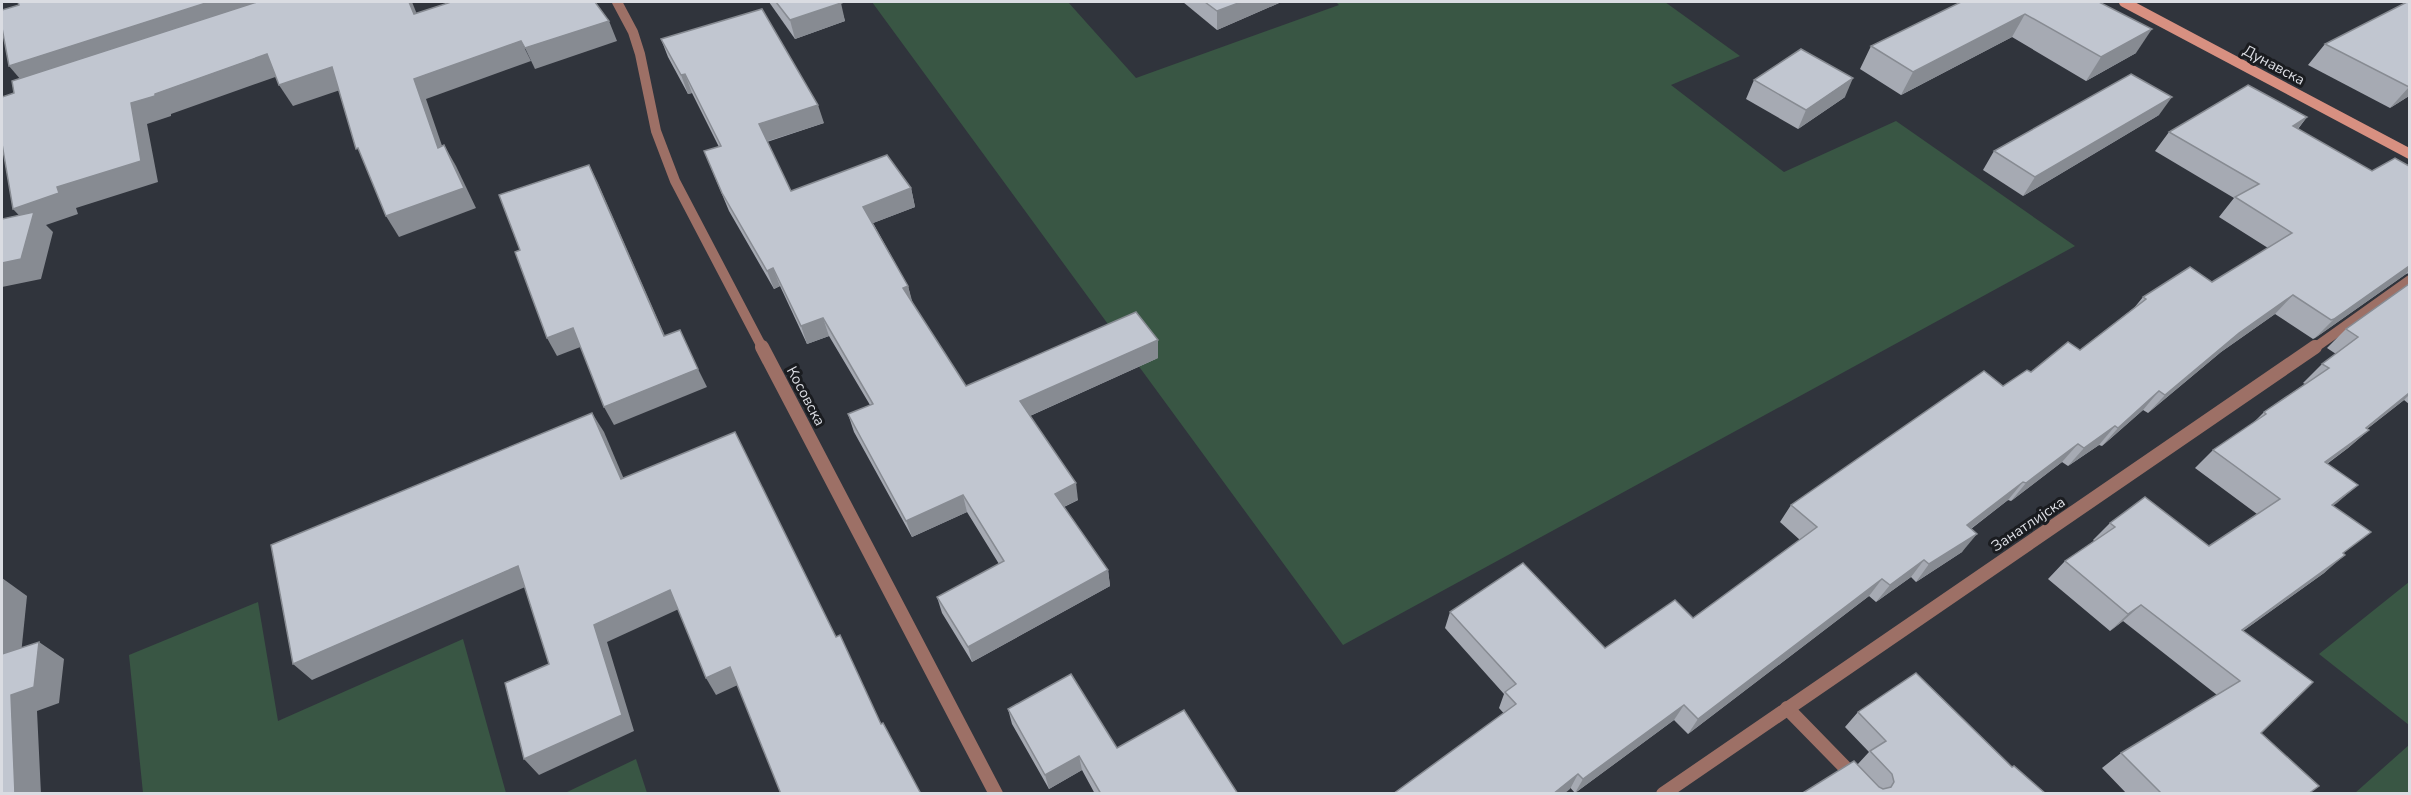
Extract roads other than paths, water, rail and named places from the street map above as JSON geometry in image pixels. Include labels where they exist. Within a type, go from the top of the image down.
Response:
[{"type":"main road","name":"Дунавска","points":[[2124,2],[2409,154]]},
{"type":"street","name":"Косовска","points":[[617,2],[633,32],[656,131],[675,181],[996,794]]},
{"type":"street","name":"Занатлијска","points":[[1663,794],[2238,401],[2409,280]]},
{"type":"street","points":[[1787,708],[1871,794]]}]
